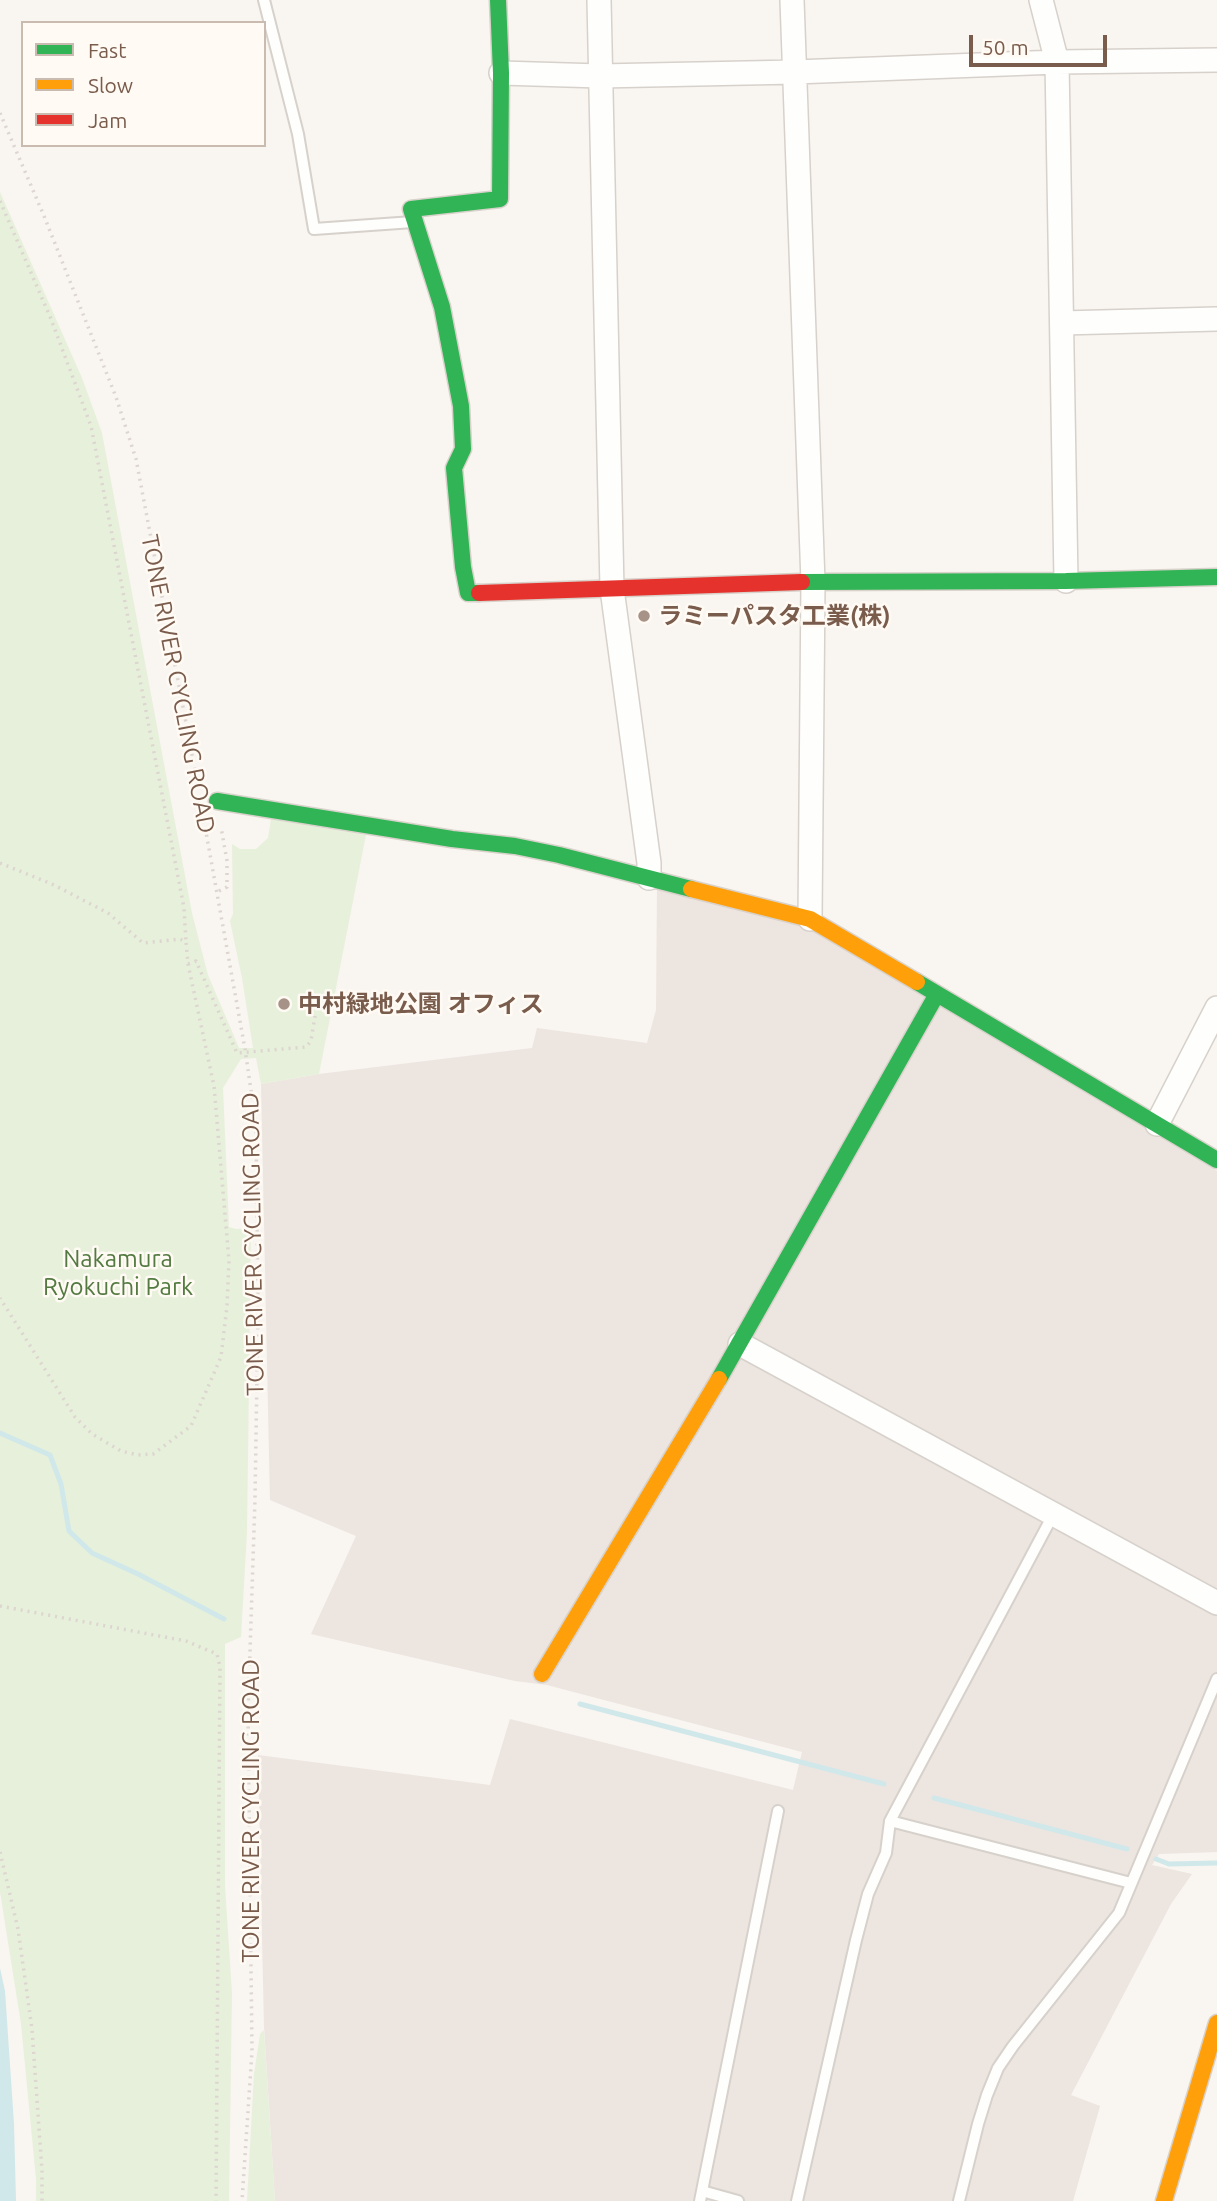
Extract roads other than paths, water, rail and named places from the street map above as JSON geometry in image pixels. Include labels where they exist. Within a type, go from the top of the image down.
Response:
[{"type":"main road","points":[[498,0],[501,73],[500,198],[411,209],[442,307],[461,406],[463,449],[454,468],[468,593],[813,582],[1066,581],[1217,577]]},
{"type":"main road","points":[[217,801],[452,839],[515,846],[810,919],[1217,1160]]},
{"type":"main road","points":[[542,1674],[740,1344],[937,994]]},
{"type":"main road","points":[[1164,2201],[1217,2023]]},
{"type":"street","points":[[599,0],[612,589],[649,878]]},
{"type":"street","points":[[792,0],[813,582],[810,919]]},
{"type":"street","points":[[1041,0],[1056,62],[1066,581]]},
{"type":"street","points":[[501,73],[600,76],[1056,62],[1217,60]]},
{"type":"street","points":[[1062,323],[1217,319]]},
{"type":"street","points":[[1157,1124],[1217,1008]]},
{"type":"street","points":[[740,1344],[1217,1603]]},
{"type":"lane","points":[[264,0],[298,134],[314,229],[415,222]]},
{"type":"lane","points":[[797,2201],[856,1940],[868,1894],[886,1853],[890,1821],[1054,1514]]},
{"type":"lane","points":[[959,2201],[986,2095],[998,2068],[1119,1913],[1217,1679]]},
{"type":"lane","points":[[738,2201],[701,2196],[778,1811]]},
{"type":"lane","points":[[890,1821],[1131,1883]]},
{"type":"water","points":[[0,1968],[5,1991],[16,2201],[0,2201]]},
{"type":"waterway","points":[[0,1433],[50,1455],[61,1484],[69,1531],[92,1553],[224,1619]]},
{"type":"waterway","points":[[580,1704],[884,1784]]},
{"type":"waterway","points":[[934,1798],[1127,1849]]},
{"type":"waterway","points":[[1156,1859],[1169,1864],[1217,1863]]},
{"type":"place","name":"ラミーパスタ工業(株)","points":[[644,616]]},
{"type":"place","name":"中村緑地公園 オフィス","points":[[284,1004]]},
{"type":"park label","name":"Nakamura Ryokuchi Park","points":[[118,1273]]}]
